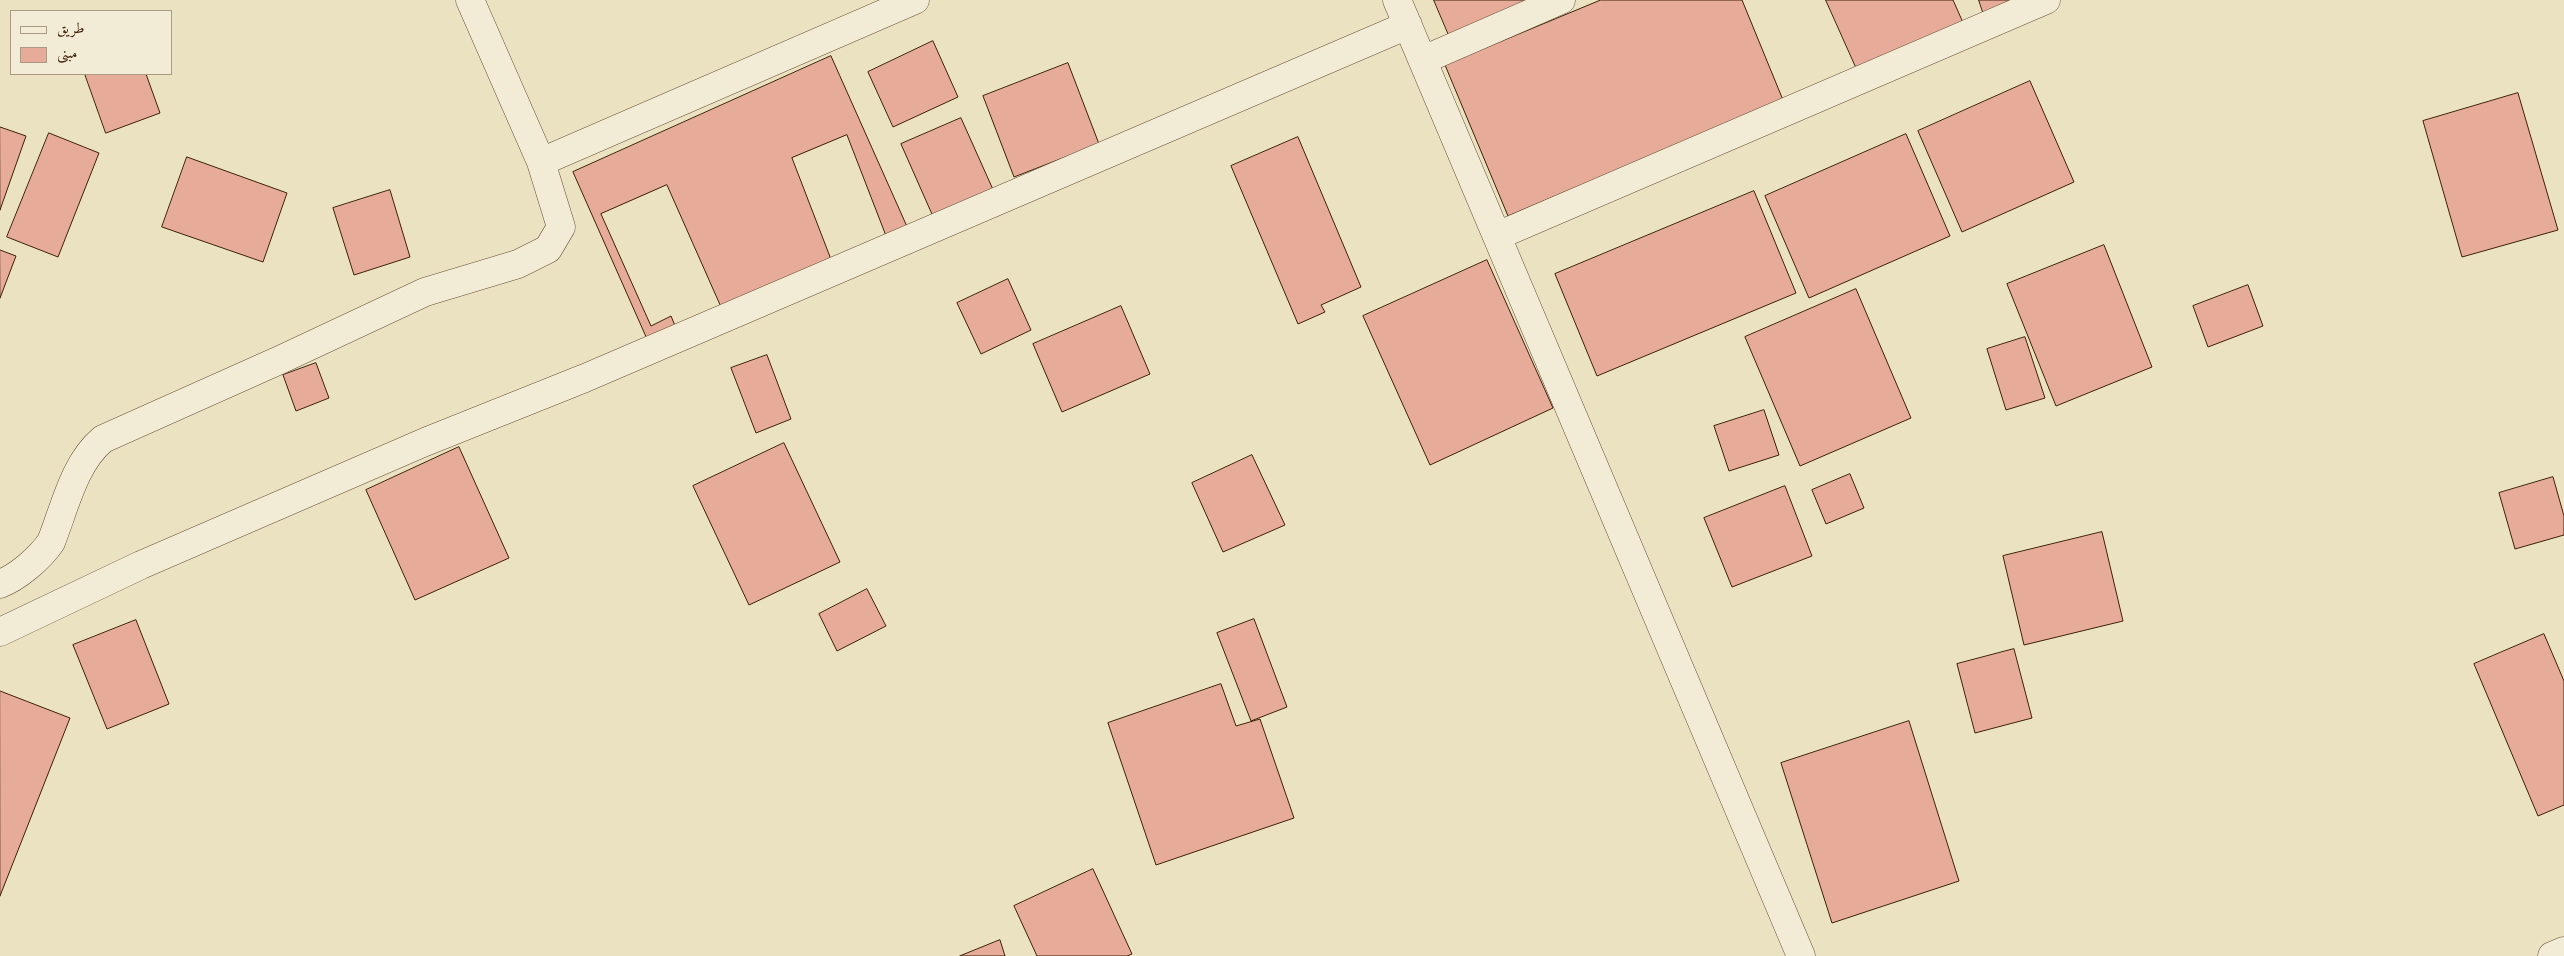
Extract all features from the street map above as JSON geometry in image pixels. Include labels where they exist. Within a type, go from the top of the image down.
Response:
[{"type":"street","points":[[0,584],[7,581],[44,552],[51,542],[82,462],[90,450],[103,439],[282,360],[425,292],[518,264],[548,249],[561,227],[541,162],[470,0]]},
{"type":"street","points":[[541,162],[916,0]]},
{"type":"street","points":[[1397,0],[1801,956]]},
{"type":"street","points":[[1423,60],[1561,0]]},
{"type":"street","points":[[1497,236],[2046,0]]},
{"type":"street","points":[[0,632],[141,565],[425,442],[585,378],[1408,25]]},
{"type":"street","points":[[2552,956],[2564,951]]},
{"type":"building","points":[[1434,0],[1546,0],[1451,40]]},
{"type":"building","points":[[1601,0],[1742,0],[1783,100],[1508,216],[1445,65]]},
{"type":"building","points":[[1826,0],[1953,0],[1965,27],[1860,76]]},
{"type":"building","points":[[1979,0],[2033,0],[1986,21]]},
{"type":"building","points":[[933,41],[958,97],[893,127],[868,72]]},
{"type":"building","points":[[831,56],[913,240],[655,357],[573,172]]},
{"type":"building","points":[[1068,63],[1099,144],[1014,177],[983,96]]},
{"type":"building","points":[[85,75],[146,75],[160,113],[106,133]]},
{"type":"building","points":[[2030,81],[2074,182],[1962,232],[1918,131]]},
{"type":"building","points":[[2518,93],[2558,230],[2462,257],[2423,121]]},
{"type":"building","points":[[961,118],[995,194],[935,221],[901,144]]},
{"type":"building","points":[[0,127],[26,136],[0,210]]},
{"type":"building","points":[[49,133],[99,153],[58,257],[7,237]]},
{"type":"building","points":[[1906,134],[1950,236],[1809,298],[1765,196]]},
{"type":"building","points":[[847,135],[888,241],[832,262],[792,158]]},
{"type":"building","points":[[1298,137],[1361,287],[1321,305],[1325,312],[1298,324],[1231,166]]},
{"type":"building","points":[[187,157],[287,193],[263,262],[162,227]]},
{"type":"building","points":[[667,185],[721,307],[676,328],[671,316],[651,326],[601,214]]},
{"type":"building","points":[[390,190],[410,257],[354,275],[333,208]]},
{"type":"building","points":[[1754,191],[1796,293],[1597,376],[1555,274]]},
{"type":"building","points":[[2104,245],[2152,367],[2056,406],[2007,284]]},
{"type":"building","points":[[0,250],[16,256],[0,298]]},
{"type":"building","points":[[1487,260],[1553,408],[1430,465],[1363,316]]},
{"type":"building","points":[[1008,279],[1031,330],[981,354],[957,303]]},
{"type":"building","points":[[2248,285],[2263,326],[2208,347],[2193,306]]},
{"type":"building","points":[[1856,289],[1911,418],[1800,466],[1745,337]]},
{"type":"building","points":[[1121,306],[1150,374],[1062,412],[1033,344]]},
{"type":"building","points":[[2025,337],[2045,398],[2006,410],[1987,349]]},
{"type":"building","points":[[767,355],[791,419],[756,433],[731,368]]},
{"type":"building","points":[[316,363],[329,398],[296,411],[283,375]]},
{"type":"building","points":[[1764,410],[1779,455],[1729,471],[1714,426]]},
{"type":"building","points":[[784,443],[840,562],[749,605],[693,486]]},
{"type":"building","points":[[459,447],[509,558],[415,600],[366,490]]},
{"type":"building","points":[[1252,455],[1285,525],[1223,552],[1192,483]]},
{"type":"building","points":[[1850,474],[1864,508],[1826,524],[1812,490]]},
{"type":"building","points":[[2553,477],[2564,516],[2564,535],[2515,549],[2499,493]]},
{"type":"building","points":[[1785,486],[1812,556],[1732,587],[1704,518]]},
{"type":"building","points":[[2102,532],[2123,621],[2024,645],[2003,556]]},
{"type":"building","points":[[867,589],[886,626],[837,651],[819,614]]},
{"type":"building","points":[[1254,619],[1287,707],[1251,721],[1217,633]]},
{"type":"building","points":[[136,620],[169,704],[107,729],[73,645]]},
{"type":"building","points":[[2544,634],[2564,681],[2564,805],[2538,816],[2474,664]]},
{"type":"building","points":[[2014,649],[2032,718],[1975,733],[1957,664]]},
{"type":"building","points":[[1221,684],[1236,726],[1260,719],[1294,818],[1156,865],[1108,723]]},
{"type":"building","points":[[0,691],[70,718],[0,896]]},
{"type":"building","points":[[1909,721],[1959,881],[1832,923],[1781,763]]},
{"type":"building","points":[[1093,869],[1132,954],[1127,956],[1037,956],[1014,906]]},
{"type":"building","points":[[1000,940],[1005,956],[960,956]]}]
